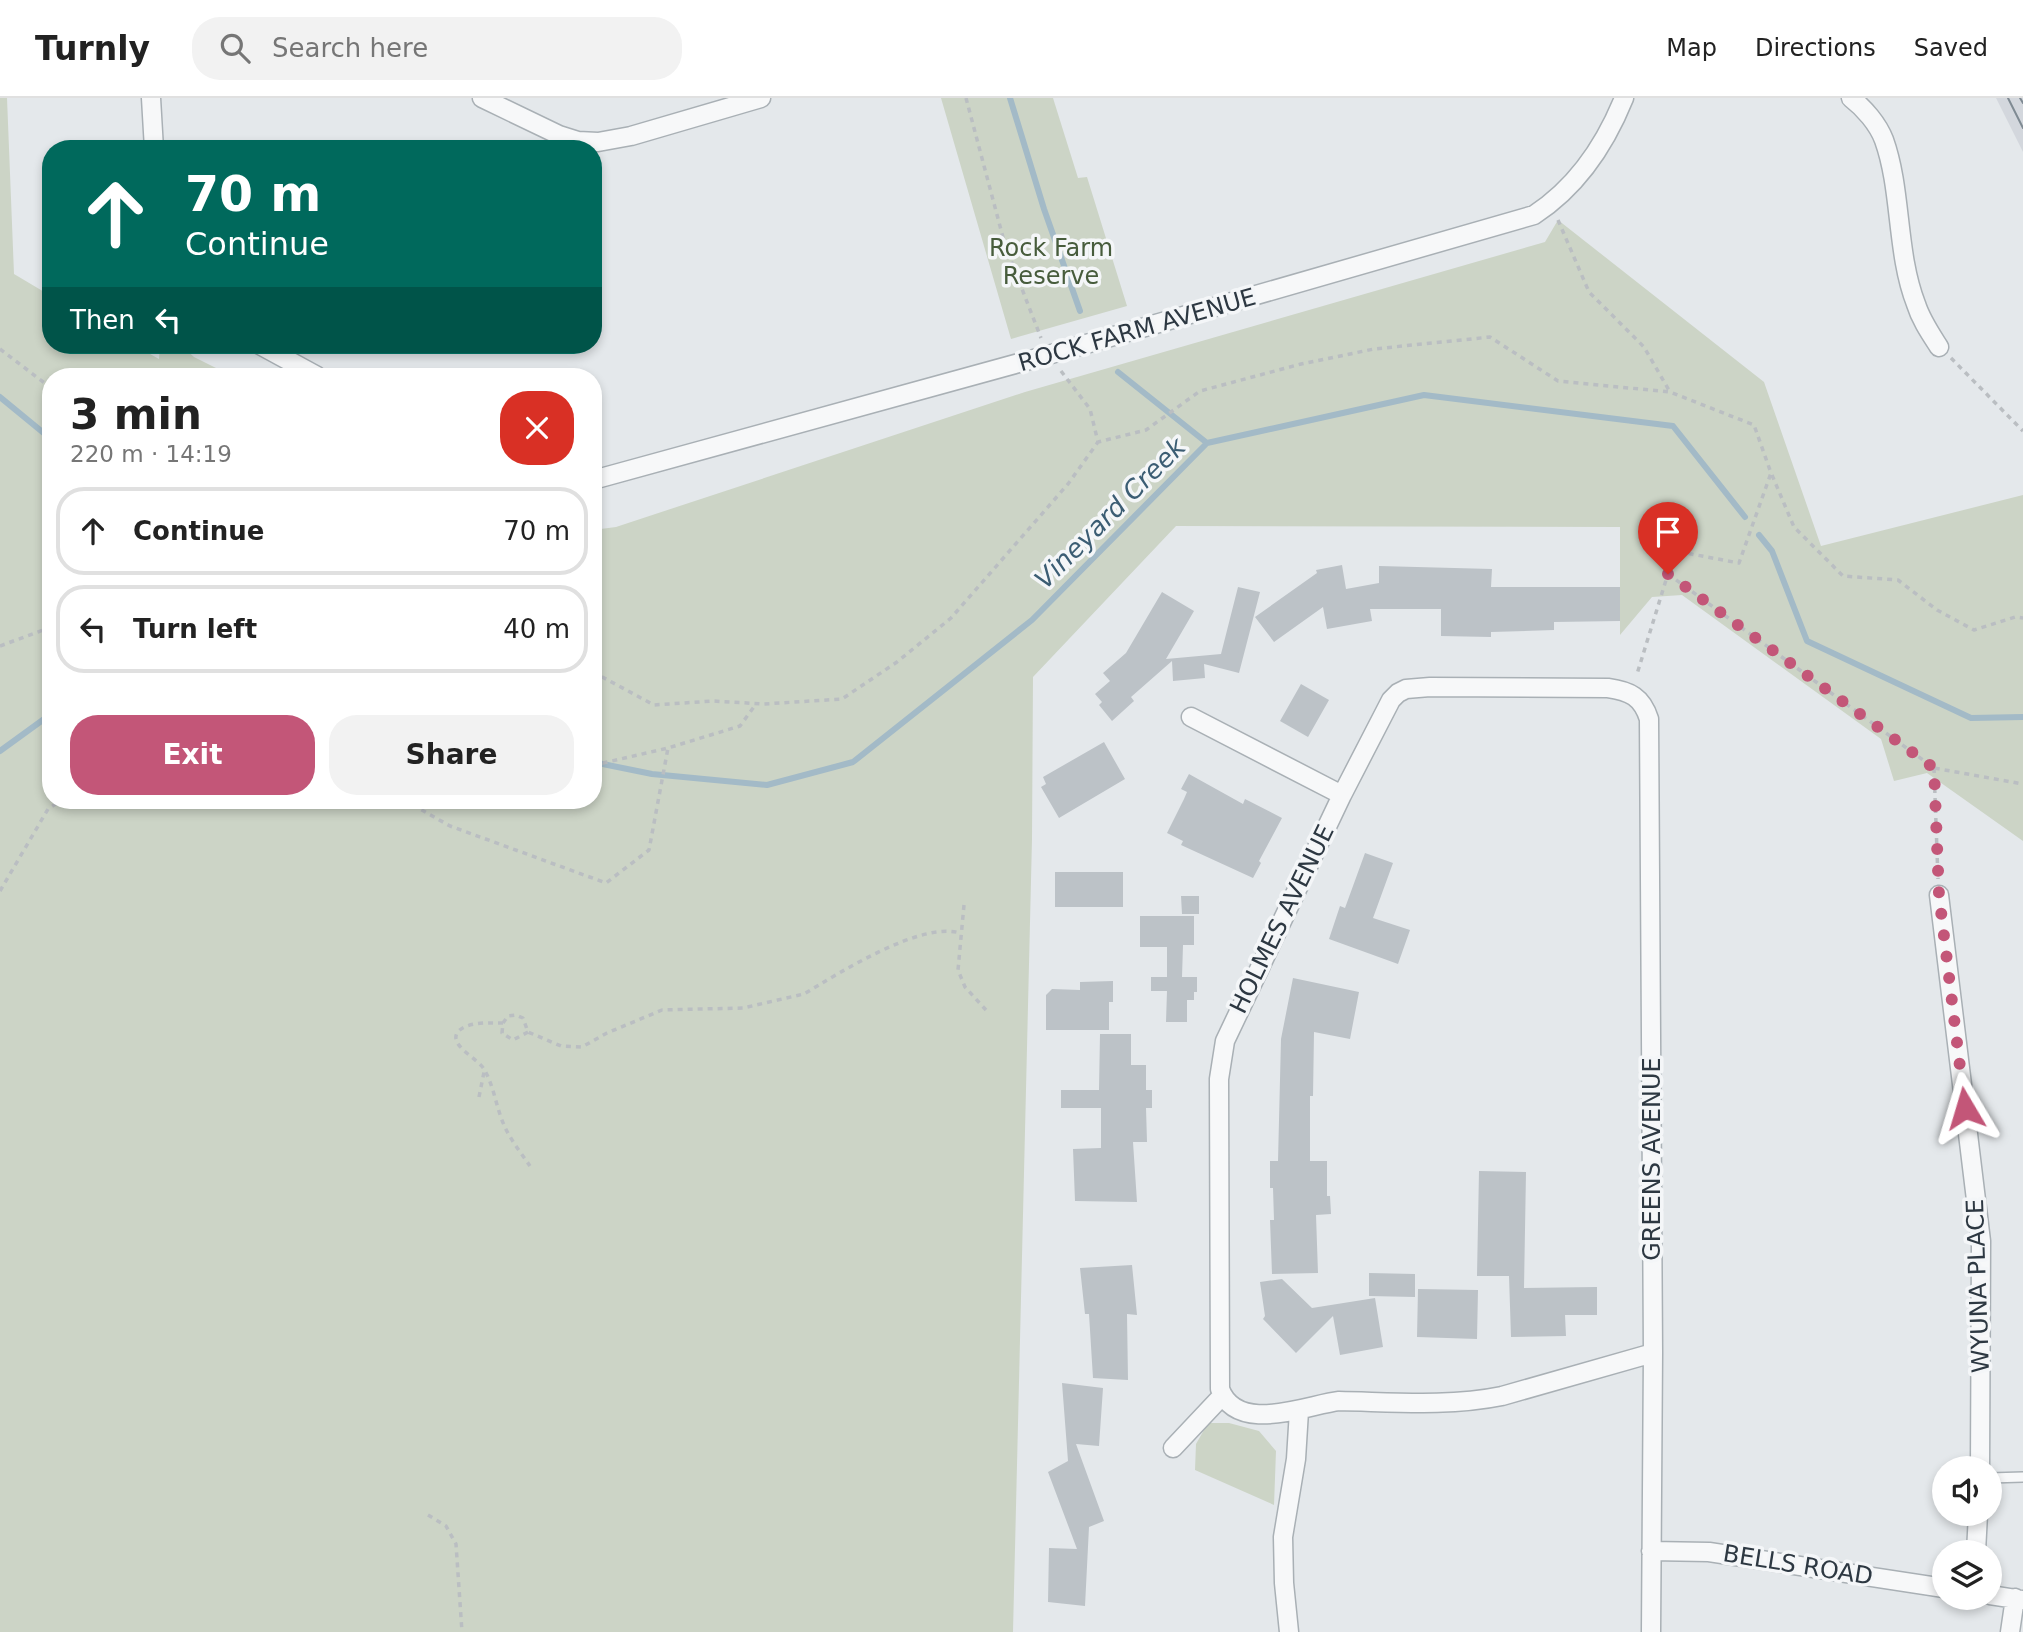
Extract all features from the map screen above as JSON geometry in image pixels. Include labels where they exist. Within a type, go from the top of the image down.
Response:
[{"type":"street","points":[[152,98],[153,140]]},
{"type":"street","points":[[482,98],[575,140]]},
{"type":"street","points":[[602,141],[631,136],[761,98]]},
{"type":"street","name":"ROCK FARM AVENUE","points":[[602,478],[1048,355],[1534,215],[1551,205],[1578,179],[1604,138],[1624,98]]},
{"type":"street","points":[[1851,98],[1871,118],[1883,138],[1890,163],[1899,232],[1915,303],[1927,328],[1940,346]]},
{"type":"street","points":[[277,354],[302,368]]},
{"type":"street","name":"HOLMES AVENUE","points":[[1222,1396],[1219,1382],[1221,1059],[1232,1021],[1391,700],[1406,689],[1430,687],[1608,688],[1632,693]]},
{"type":"street","name":"GREENS AVENUE","points":[[1632,693],[1645,707],[1650,731],[1653,1353],[1651,1632]]},
{"type":"street","points":[[1191,717],[1342,795]]},
{"type":"street","name":"WYUNA PLACE","points":[[1939,895],[1981,1241],[1980,1456]]},
{"type":"street","points":[[1173,1448],[1222,1396],[1236,1408],[1272,1415],[1339,1401],[1478,1401],[1653,1353]]},
{"type":"street","points":[[1289,1632],[1283,1537],[1296,1459],[1299,1411]]},
{"type":"street","name":"BELLS ROAD","points":[[1651,1551],[1709,1552],[1932,1586]]},
{"type":"street","points":[[2010,1632],[2019,1599]]},
{"type":"lane","points":[[2002,1478],[2023,1477]]},
{"type":"path","points":[[966,98],[1005,245],[1048,355],[1090,409],[1098,442]]},
{"type":"path","points":[[1551,205],[1589,292],[1644,347],[1670,392]]},
{"type":"path","points":[[602,677],[654,705],[713,701],[756,704],[842,699],[897,662],[951,618],[1068,484],[1098,442],[1146,430],[1200,391],[1301,364],[1374,349],[1490,337],[1558,381],[1670,392],[1754,425],[1794,527],[1843,576],[1898,580],[1937,610],[1974,630],[2015,617],[2023,618]]},
{"type":"path","points":[[1940,346],[2023,431]]},
{"type":"path","points":[[0,349],[42,381]]},
{"type":"path","points":[[1637,674],[1675,551],[1739,563],[1771,473]]},
{"type":"path","points":[[1668,574],[1934,768],[2023,783]]},
{"type":"path","points":[[0,646],[42,630]]},
{"type":"path","points":[[602,763],[668,748],[740,726],[756,704]]},
{"type":"path","points":[[420,809],[450,826],[606,883],[649,850],[668,748]]},
{"type":"path","points":[[1934,768],[1939,895]]},
{"type":"path","points":[[0,891],[48,809]]},
{"type":"path","points":[[964,905],[958,970],[960,979],[986,1010]]},
{"type":"path","points":[[528,1032],[513,1040],[502,1033],[503,1023],[508,1016],[523,1017],[528,1032],[561,1046],[582,1047],[607,1033],[662,1010],[743,1008],[791,998],[804,994],[879,951],[938,930],[960,933]]},
{"type":"path","points":[[503,1023],[463,1027],[456,1034],[456,1040],[460,1049],[476,1059],[484,1070],[504,1126],[530,1166]]},
{"type":"path","points":[[479,1097],[484,1070]]},
{"type":"path","points":[[428,1515],[446,1526],[456,1544],[462,1632]]},
{"type":"shaded area","points":[[1996,98],[2023,98],[2023,152]]},
{"type":"green space","points":[[0,98],[7,98],[14,274],[42,291],[42,354],[150,354],[159,359],[159,354],[191,354],[216,368],[42,368],[42,809],[602,809],[602,529],[616,527],[1025,392],[1545,242],[1558,220],[1764,382],[1821,546],[2023,495],[2023,841],[1927,773],[1894,781],[1881,739],[1682,595],[1652,597],[1620,635],[1620,527],[1176,526],[1033,677],[1032,839],[1013,1632],[0,1632]]},
{"type":"green space","name":"Rock Farm Reserve","points":[[941,98],[1053,98],[1078,178],[1087,177],[1127,306],[1011,339]]},
{"type":"green space","points":[[1208,1423],[1229,1423],[1259,1431],[1276,1451],[1274,1505],[1195,1470],[1196,1444]]},
{"type":"building","points":[[1342,565],[1346,589],[1379,583],[1379,566],[1492,569],[1491,587],[1620,587],[1620,621],[1554,622],[1554,630],[1491,632],[1491,637],[1441,636],[1441,609],[1370,609],[1372,621],[1327,629],[1323,607],[1274,642],[1255,617],[1317,573],[1316,570]]},
{"type":"building","points":[[1238,587],[1260,592],[1239,673],[1204,664],[1205,678],[1173,681],[1172,661],[1131,697],[1134,701],[1112,721],[1099,705],[1102,702],[1095,694],[1110,681],[1103,673],[1126,653],[1162,592],[1194,611],[1166,659],[1221,654]]},
{"type":"building","points":[[1301,684],[1329,700],[1308,737],[1280,721]]},
{"type":"building","points":[[1104,742],[1125,779],[1059,818],[1041,787],[1046,784],[1043,777]]},
{"type":"building","points":[[1189,774],[1243,804],[1245,799],[1282,818],[1253,878],[1181,845],[1183,841],[1167,833],[1187,792],[1181,789]]},
{"type":"building","points":[[1365,853],[1393,863],[1373,918],[1410,930],[1398,964],[1329,939],[1340,906],[1345,908]]},
{"type":"building","points":[[1055,872],[1123,872],[1123,907],[1055,907]]},
{"type":"building","points":[[1181,896],[1199,896],[1199,914],[1182,914]]},
{"type":"building","points":[[1140,916],[1194,916],[1194,945],[1183,945],[1182,977],[1197,977],[1194,1000],[1187,1000],[1187,1022],[1166,1022],[1167,991],[1151,991],[1151,977],[1167,977],[1167,947],[1140,947]]},
{"type":"building","points":[[1293,978],[1359,992],[1350,1039],[1314,1032],[1310,1161],[1327,1161],[1327,1196],[1330,1196],[1331,1214],[1316,1215],[1318,1273],[1272,1274],[1270,1220],[1274,1220],[1270,1161],[1278,1161],[1281,1039]]},
{"type":"building","points":[[1113,981],[1113,1002],[1109,1002],[1109,1030],[1046,1030],[1046,995],[1052,989],[1080,990],[1080,982]]},
{"type":"building","points":[[1100,1034],[1131,1034],[1131,1065],[1146,1065],[1146,1090],[1152,1090],[1152,1108],[1146,1108],[1147,1142],[1133,1142],[1137,1202],[1075,1201],[1073,1149],[1101,1148],[1101,1108],[1061,1108],[1061,1090],[1099,1090]]},
{"type":"building","points":[[1479,1171],[1526,1172],[1524,1288],[1597,1287],[1597,1315],[1565,1315],[1566,1336],[1511,1337],[1509,1276],[1477,1276]]},
{"type":"building","points":[[1132,1265],[1137,1315],[1127,1314],[1128,1380],[1093,1378],[1089,1314],[1085,1314],[1080,1268]]},
{"type":"building","points":[[1369,1273],[1415,1274],[1415,1297],[1369,1296]]},
{"type":"building","points":[[1282,1279],[1312,1308],[1375,1298],[1383,1347],[1340,1355],[1333,1316],[1296,1353],[1263,1319],[1265,1316],[1260,1282]]},
{"type":"building","points":[[1418,1289],[1478,1290],[1477,1339],[1417,1337]]},
{"type":"building","points":[[1062,1383],[1103,1388],[1099,1446],[1076,1444],[1104,1521],[1089,1527],[1085,1606],[1048,1602],[1049,1548],[1077,1549],[1048,1472],[1068,1461]]},
{"type":"waterway","points":[[1010,98],[1044,209],[1080,311]]},
{"type":"waterway","points":[[1118,372],[1207,443]]},
{"type":"waterway","name":"Vineyard Creek","points":[[602,764],[652,774],[767,785],[853,762],[1032,620],[1207,443],[1424,395],[1673,426],[1745,517]]},
{"type":"waterway","name":"Vineyard Creek","points":[[0,397],[42,432]]},
{"type":"waterway","name":"Vineyard Creek","points":[[1759,535],[1772,551],[1807,641],[1971,718],[2023,717]]},
{"type":"waterway","points":[[0,751],[42,721]]},
{"type":"tram line","points":[[2008,98],[2023,128]]},
{"type":"tram line","points":[[2020,98],[2023,103]]},
{"type":"route","points":[[1668,574],[1934,768],[1939,895],[1965,1108]]}]
